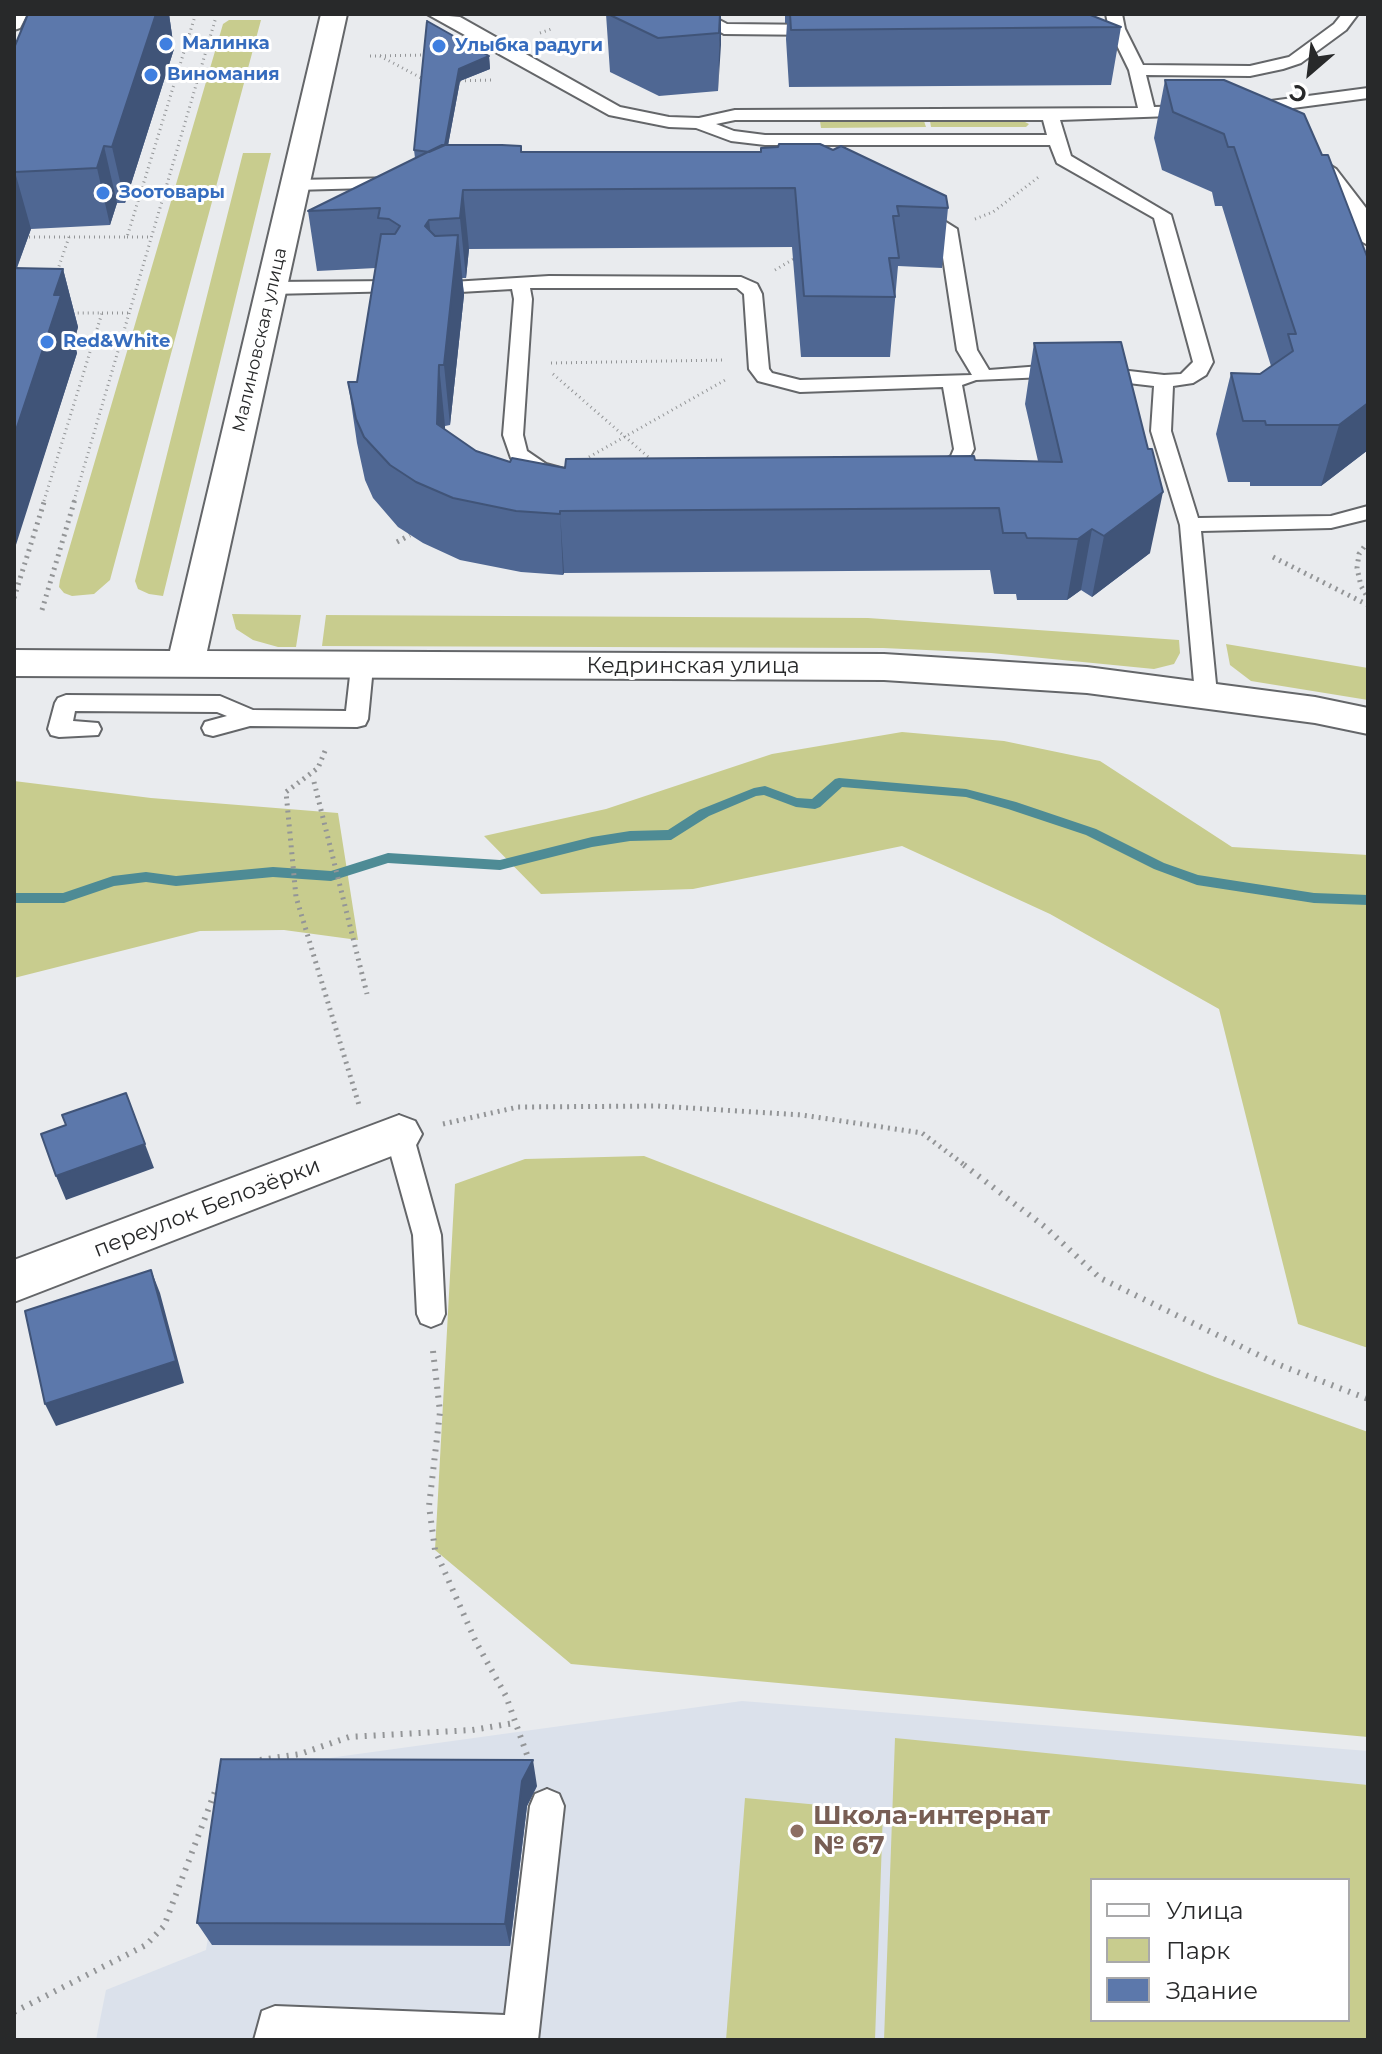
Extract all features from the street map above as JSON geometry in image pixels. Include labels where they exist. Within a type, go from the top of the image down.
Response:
[{"type":"street","name":"Малиновская улица","points":[[185,666],[334,14]]},
{"type":"street","name":"Кедринская улица","points":[[14,663],[884,667],[1087,680],[1206,694],[1368,721]]},
{"type":"street","name":"переулок Белозёрки","points":[[14,1281],[386,1139]]},
{"type":"lane","points":[[14,25],[19,14]]},
{"type":"lane","points":[[435,14],[454,20],[615,111],[639,118],[699,123],[735,115],[1050,115],[1205,111]]},
{"type":"lane","points":[[697,14],[713,24],[738,31],[835,30]]},
{"type":"lane","points":[[1137,70],[1250,71],[1277,66],[1295,60],[1340,27],[1350,14]]},
{"type":"lane","points":[[1111,24],[1137,70],[1147,111]]},
{"type":"lane","points":[[1251,126],[1233,110],[1368,93]]},
{"type":"lane","points":[[443,287],[711,280],[741,283],[753,294],[758,365],[765,377],[800,386],[952,382],[983,376],[1068,370],[1164,381],[1186,379],[1199,371],[1203,362],[1162,215],[1063,159],[1050,115]]},
{"type":"lane","points":[[699,123],[731,136],[765,140],[1057,140]]},
{"type":"lane","points":[[1301,150],[1330,173],[1357,208],[1368,240]]},
{"type":"lane","points":[[295,185],[424,182]]},
{"type":"lane","points":[[897,199],[928,214],[948,229],[967,350],[983,376]]},
{"type":"lane","points":[[520,283],[523,299],[513,435],[518,454],[539,468],[572,476]]},
{"type":"lane","points":[[271,288],[395,287]]},
{"type":"lane","points":[[1164,381],[1161,431],[1190,525],[1206,694]]},
{"type":"lane","points":[[912,471],[947,467],[959,460],[964,449],[952,382]]},
{"type":"lane","points":[[1190,525],[1331,522],[1368,512]]},
{"type":"lane","points":[[213,728],[250,718],[357,719],[362,667]]},
{"type":"lane","points":[[90,729],[59,729],[66,703],[220,704],[250,718]]},
{"type":"lane","points":[[386,1139],[427,1235],[431,1314]]},
{"type":"lane","points":[[272,2040],[275,2024],[520,2037],[547,1806]]},
{"type":"path","points":[[127,237],[195,16]]},
{"type":"path","points":[[42,610],[216,17]]},
{"type":"path","points":[[370,56],[426,55]]},
{"type":"path","points":[[380,56],[428,82],[422,88]]},
{"type":"path","points":[[948,229],[993,212],[1051,168],[1072,165]]},
{"type":"path","points":[[14,237],[151,237]]},
{"type":"path","points":[[53,283],[69,237]]},
{"type":"path","points":[[767,274],[800,255]]},
{"type":"path","points":[[58,313],[128,313]]},
{"type":"path","points":[[14,598],[102,313]]},
{"type":"path","points":[[659,466],[540,363],[758,365]]},
{"type":"path","points":[[572,476],[573,465],[758,365]]},
{"type":"path","points":[[397,542],[410,535]]},
{"type":"path","points":[[1352,543],[1368,543]]},
{"type":"path","points":[[1368,543],[1359,554],[1357,568],[1361,586],[1368,598]]},
{"type":"path","points":[[1261,551],[1368,605]]},
{"type":"path","points":[[338,718],[318,768],[286,792],[296,897],[386,1139],[518,1107],[642,1106],[802,1115],[922,1133],[1045,1227],[1100,1278],[1277,1364],[1368,1399]]},
{"type":"path","points":[[314,782],[367,994]]},
{"type":"path","points":[[431,1314],[440,1412],[429,1506],[435,1550],[476,1642],[506,1696],[547,1806]]},
{"type":"path","points":[[253,1761],[300,1754],[349,1737],[472,1730],[514,1723]]},
{"type":"path","points":[[14,2012],[146,1945],[164,1926],[216,1789],[228,1776]]},
{"type":"shaded area","name":"Школа-интернат № 67","points":[[742,1701],[1368,1751],[1368,2040],[96,2040],[106,1990],[206,1950],[233,1783],[271,1766]]},
{"type":"green space","points":[[229,20],[261,20],[110,580],[94,594],[72,596],[59,587],[60,580],[223,24]]},
{"type":"green space","points":[[820,121],[924,121],[926,127],[821,128]]},
{"type":"green space","points":[[930,121],[1023,121],[1029,124],[1026,127],[931,127]]},
{"type":"green space","points":[[243,153],[271,153],[163,596],[149,594],[138,589],[135,581]]},
{"type":"green space","points":[[232,614],[301,615],[296,647],[278,647],[253,640],[236,629]]},
{"type":"green space","points":[[326,615],[868,618],[1179,640],[1180,653],[1174,664],[1154,669],[991,653],[883,648],[322,646]]},
{"type":"green space","points":[[1226,644],[1368,668],[1368,700],[1251,681],[1230,665]]},
{"type":"green space","points":[[902,732],[1004,741],[1100,761],[1232,847],[1368,855],[1368,1348],[1298,1324],[1219,1009],[1050,914],[902,846],[693,889],[541,894],[484,836],[606,809],[772,754]]},
{"type":"green space","points":[[14,781],[151,798],[338,813],[358,940],[284,930],[200,931],[14,978]]},
{"type":"green space","points":[[644,1156],[1215,1377],[1368,1432],[1368,1737],[571,1664],[435,1550],[455,1184],[525,1159]]},
{"type":"green space","points":[[895,1738],[1368,1785],[1368,2040],[884,2040]]},
{"type":"green space","points":[[745,1798],[883,1811],[875,2040],[726,2040]]},
{"type":"building","points":[[28,14],[156,14],[112,147],[104,146],[97,168],[15,172],[14,175],[14,48]]},
{"type":"building","points":[[608,14],[720,14],[719,33],[658,38]]},
{"type":"building","points":[[790,14],[1088,14],[1121,27],[791,30]]},
{"type":"building","points":[[427,21],[489,56],[459,69],[445,145],[429,152],[414,150]]},
{"type":"building","points":[[1165,80],[1224,80],[1304,114],[1322,155],[1328,155],[1368,259],[1368,403],[1339,425],[1266,425],[1265,421],[1243,421],[1231,373],[1260,374],[1293,351],[1288,334],[1296,334],[1234,147],[1228,147],[1224,134],[1173,112]]},
{"type":"building","points":[[779,144],[820,144],[833,150],[841,146],[946,196],[948,208],[897,206],[899,216],[893,216],[899,258],[889,258],[895,297],[804,296],[795,188],[463,190],[460,218],[429,220],[425,226],[435,236],[458,235],[444,365],[439,365],[437,424],[476,451],[510,462],[512,458],[565,468],[566,459],[974,456],[975,460],[1062,462],[1034,343],[1121,342],[1148,449],[1152,449],[1163,492],[1104,536],[1092,529],[1078,539],[1027,538],[1025,533],[1003,533],[999,508],[560,511],[560,514],[516,511],[453,498],[416,482],[390,465],[364,437],[356,419],[348,382],[357,382],[381,234],[395,234],[400,226],[389,219],[378,218],[380,208],[308,211],[442,145],[521,146],[521,152],[761,152],[761,148],[778,147]]},
{"type":"building","points":[[14,268],[63,269],[54,295],[61,295],[14,436]]},
{"type":"building","points":[[126,1093],[145,1144],[56,1176],[41,1134],[66,1125],[62,1115]]},
{"type":"building","points":[[151,1270],[176,1361],[45,1404],[25,1311]]},
{"type":"building","points":[[221,1759],[533,1760],[522,1781],[505,1924],[197,1923]]},
{"type":"waterway","points":[[14,898],[64,898],[113,881],[146,877],[176,881],[273,872],[331,876],[388,858],[500,865],[592,842],[630,836],[671,835],[704,813],[754,792],[765,790],[796,802],[815,804],[839,782],[966,793],[1011,805],[1091,832],[1159,866],[1197,880],[1314,898],[1368,900]]},
{"type":"place","name":"Малинка","points":[[166,44]]},
{"type":"place","name":"Улыбка радуги","points":[[439,46]]},
{"type":"place","name":"Виномания","points":[[151,75]]},
{"type":"place","name":"Зоотовары","points":[[103,193]]},
{"type":"place","name":"Red&White","points":[[47,342]]},
{"type":"place","name":"Школа-интернат № 67","points":[[797,1831]]}]
